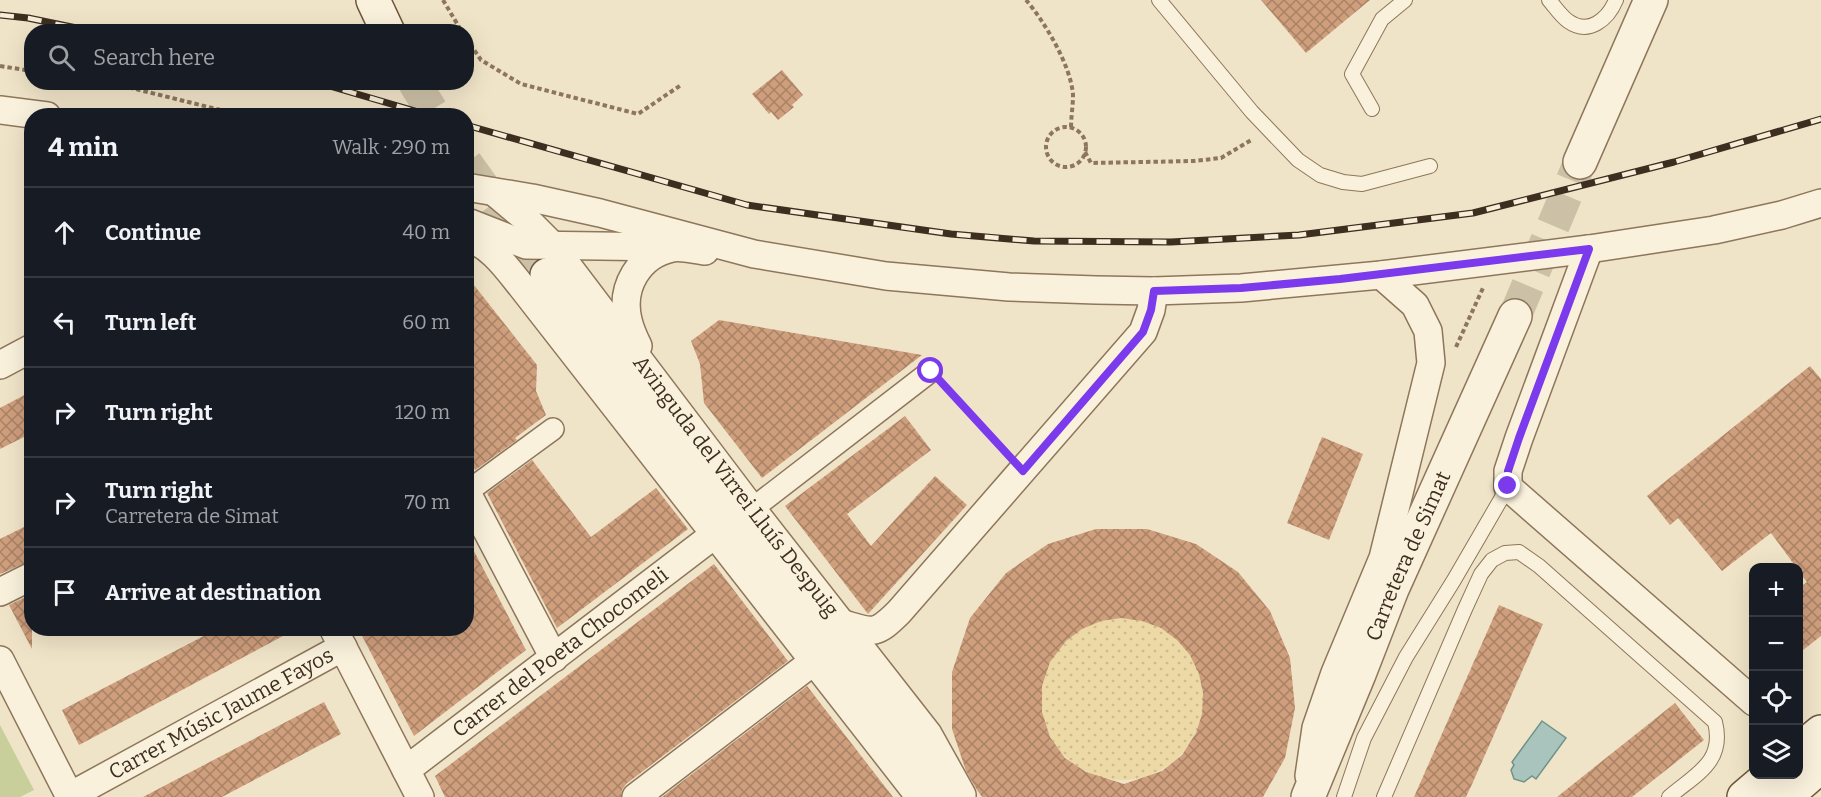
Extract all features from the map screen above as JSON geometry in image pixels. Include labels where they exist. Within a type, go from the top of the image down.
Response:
[{"type":"main road","points":[[373,0],[384,24]]},
{"type":"main road","points":[[1580,162],[1651,0]]},
{"type":"main road","name":"Avinguda del Virrei Lluís Despuig","points":[[550,260],[921,761],[952,797]]},
{"type":"main road","name":"Carretera de Simat","points":[[1307,797],[1392,590],[1515,316]]},
{"type":"main road","points":[[1785,797],[1809,748]]},
{"type":"main road","name":"Avinguda del Virrei Lluís Despuig","points":[[921,761],[942,797]]},
{"type":"main road","points":[[1744,797],[1765,779]]},
{"type":"street","points":[[0,110],[24,113]]},
{"type":"street","points":[[474,188],[600,213],[754,254],[886,276],[1046,289],[1154,291],[1241,288],[1381,275],[1589,249],[1714,230],[1782,214],[1819,210]]},
{"type":"street","name":"Avinguda del Virrei Lluís Despuig","points":[[493,191],[524,217],[550,260],[649,371],[752,509],[928,734],[964,797]]},
{"type":"street","points":[[474,234],[526,245],[550,260],[674,248],[726,254],[754,254]]},
{"type":"street","name":"Avinguda del Virrei Lluís Despuig","points":[[474,237],[493,253],[516,280],[920,797]]},
{"type":"street","points":[[649,371],[627,319],[628,290],[630,281],[647,260],[656,254],[674,248]]},
{"type":"street","points":[[1589,249],[1519,438],[1508,471],[1508,486],[1749,698]]},
{"type":"street","points":[[1307,797],[1316,728],[1335,673],[1383,558],[1431,363],[1428,331],[1415,305],[1381,275]]},
{"type":"street","points":[[840,622],[871,632],[885,627],[1143,332],[1151,310],[1154,291]]},
{"type":"street","points":[[0,364],[24,352]]},
{"type":"street","points":[[752,509],[931,371]]},
{"type":"street","points":[[474,487],[553,429]]},
{"type":"street","points":[[474,505],[554,658]]},
{"type":"street","name":"Carrer del Poeta Chocomeli","points":[[406,770],[714,535]]},
{"type":"street","points":[[0,592],[24,580]]},
{"type":"street","points":[[338,638],[420,797]]},
{"type":"street","name":"Carrer Músic Jaume Fayos","points":[[70,796],[338,638]]},
{"type":"street","points":[[0,660],[70,796]]},
{"type":"street","points":[[636,797],[814,661]]},
{"type":"lane","points":[[1159,0],[1252,112],[1298,160],[1320,175],[1343,182],[1362,184],[1430,166]]},
{"type":"lane","points":[[1372,109],[1352,74],[1382,19],[1405,0]]},
{"type":"lane","points":[[1549,0],[1569,21],[1583,27],[1599,24],[1611,12],[1616,0]]},
{"type":"lane","points":[[1344,797],[1364,738],[1406,657],[1508,486]]},
{"type":"lane","points":[[1384,797],[1481,574],[1492,560],[1505,553],[1519,552],[1715,722],[1719,738],[1713,758],[1669,797]]},
{"type":"path","points":[[443,0],[457,24]]},
{"type":"path","points":[[1026,0],[1051,34],[1064,64],[1073,94],[1071,128]]},
{"type":"path","points":[[474,50],[481,60],[521,84],[638,114],[681,85]]},
{"type":"path","points":[[0,66],[24,69]]},
{"type":"path","points":[[139,90],[212,108]]},
{"type":"path","points":[[1071,128],[1081,135],[1086,146],[1085,153],[1078,163],[1066,167],[1059,166],[1049,158],[1046,145],[1052,133],[1058,129],[1071,128]]},
{"type":"path","points":[[1085,153],[1091,163],[1221,158],[1268,129]]},
{"type":"path","points":[[1455,350],[1484,285]]},
{"type":"path","points":[[931,371],[1023,471]]},
{"type":"green space","points":[[0,725],[34,790],[20,797],[0,797]]},
{"type":"sand","points":[[1122,618],[1153,624],[1179,642],[1197,668],[1203,699],[1197,730],[1179,756],[1153,774],[1122,780],[1091,774],[1065,756],[1047,730],[1041,699],[1047,668],[1065,642],[1091,624]]},
{"type":"water","points":[[1542,721],[1566,738],[1536,779],[1532,776],[1524,782],[1514,779],[1511,770],[1514,765],[1512,762]]},
{"type":"building","points":[[1261,0],[1370,0],[1306,53]]},
{"type":"building","points":[[782,70],[803,95],[792,105],[794,107],[778,120],[771,112],[769,114],[752,94]]},
{"type":"building","points":[[474,285],[537,365],[536,391],[546,415],[515,438],[517,440],[475,470]]},
{"type":"building","points":[[719,320],[922,355],[762,478],[704,403],[700,364],[691,341]]},
{"type":"building","points":[[1810,366],[1821,379],[1821,636],[1803,650],[1803,585],[1807,582],[1803,577],[1803,563],[1793,563],[1771,533],[1722,571],[1678,518],[1670,525],[1647,496]]},
{"type":"building","points":[[24,395],[24,437],[0,449],[0,408]]},
{"type":"building","points":[[905,416],[931,450],[847,514],[871,546],[935,476],[967,505],[868,614],[785,506]]},
{"type":"building","points":[[1322,437],[1363,454],[1329,540],[1287,523]]},
{"type":"building","points":[[532,460],[591,537],[656,488],[688,529],[557,628],[487,493]]},
{"type":"building","points":[[24,527],[24,564],[0,574],[0,539]]},
{"type":"building","points":[[1096,529],[1147,529],[1196,544],[1238,572],[1270,611],[1290,658],[1295,708],[1285,758],[1263,797],[982,797],[966,771],[952,729],[952,672],[970,618],[1006,573],[1048,544]],"holes":[[[1121,618],[1142,621],[1161,628],[1177,640],[1190,655],[1199,674],[1203,693],[1202,714],[1196,733],[1182,755],[1162,771],[1124,784],[1086,772],[1065,758],[1050,737],[1042,712],[1042,686],[1050,662],[1066,641],[1082,629],[1101,621]]]},
{"type":"building","points":[[474,551],[526,650],[414,736],[362,636],[474,636]]},
{"type":"building","points":[[714,564],[788,661],[626,784],[621,797],[445,797],[435,776]]},
{"type":"building","points":[[24,598],[24,634],[9,605]]},
{"type":"building","points":[[1499,605],[1543,624],[1466,797],[1414,797]]},
{"type":"building","points":[[25,636],[32,636],[32,649]]},
{"type":"building","points":[[204,636],[283,636],[79,745],[62,710]]},
{"type":"building","points":[[807,686],[893,797],[662,797]]},
{"type":"building","points":[[324,702],[341,734],[222,797],[143,797]]},
{"type":"building","points":[[1675,703],[1704,740],[1632,797],[1557,797]]},
{"type":"tunnel","points":[[419,90],[430,108]]},
{"type":"tunnel","points":[[1515,316],[1580,162]]},
{"type":"tunnel","points":[[474,174],[547,275]]},
{"type":"railway","points":[[0,15],[57,24]]},
{"type":"railway","points":[[343,90],[405,108]]},
{"type":"railway","points":[[474,127],[747,205],[951,234],[1034,241],[1171,242],[1299,235],[1473,213],[1674,162],[1821,119]]},
{"type":"route","points":[[931,371],[1023,471],[1143,332],[1151,310],[1154,291],[1241,288],[1340,279],[1589,249],[1519,438],[1508,471],[1508,486]]}]
